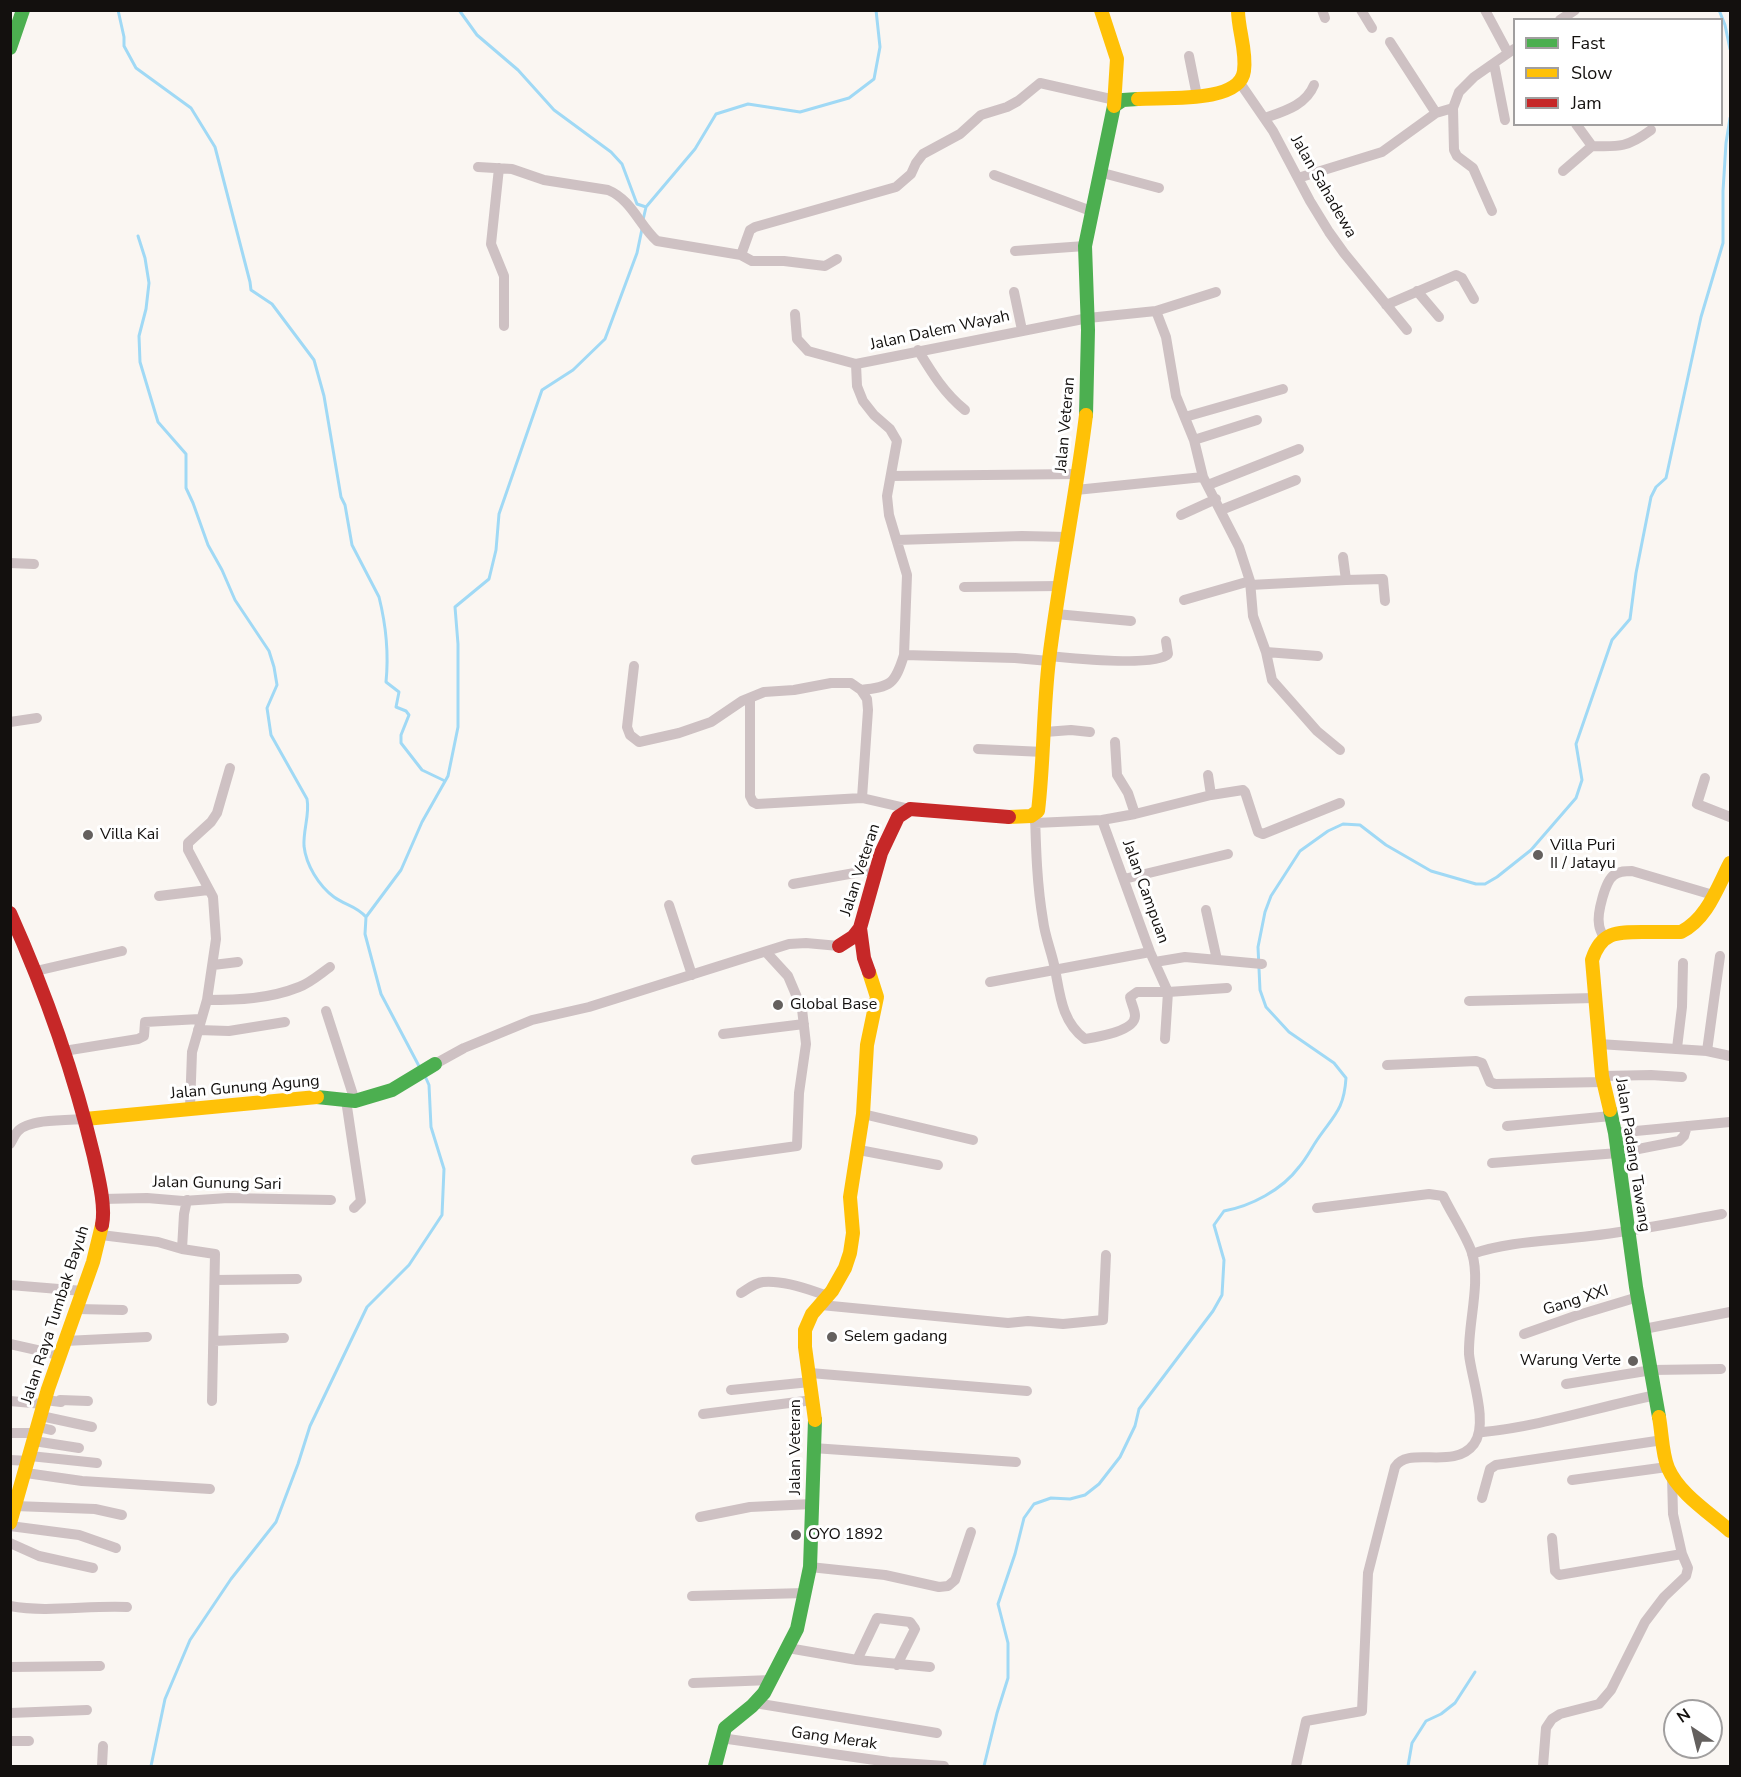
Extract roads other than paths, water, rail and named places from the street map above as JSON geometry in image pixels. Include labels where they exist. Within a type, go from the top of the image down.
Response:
[{"type":"street","name":"Jalan Veteran","points":[[1035,819],[1039,808],[1056,614],[1079,474],[1087,402],[1088,318],[1085,246],[1118,81],[1116,51],[1101,10]]},
{"type":"street","points":[[741,255],[750,230],[755,226],[896,187],[911,174],[923,153],[960,134],[981,115],[1018,101],[1040,84],[1114,103],[1130,99],[1197,96],[1232,89],[1240,83],[1244,74],[1238,10]]},
{"type":"street","points":[[1360,10],[1372,28]]},
{"type":"street","points":[[1485,10],[1511,51],[1466,84],[1455,99],[1453,108],[1454,150],[1457,156],[1473,168],[1492,211]]},
{"type":"street","points":[[10,48],[20,12]]},
{"type":"street","points":[[1390,42],[1436,113]]},
{"type":"street","points":[[1189,56],[1197,96]]},
{"type":"street","points":[[1494,64],[1505,120]]},
{"type":"street","name":"Jalan Sahadewa","points":[[1240,83],[1265,118],[1329,232],[1407,330]]},
{"type":"street","points":[[1265,118],[1305,100],[1314,85]]},
{"type":"street","points":[[1298,178],[1382,152],[1436,113],[1453,108]]},
{"type":"street","points":[[1577,126],[1592,146]]},
{"type":"street","points":[[1563,171],[1592,146],[1626,145],[1635,142],[1651,130]]},
{"type":"street","points":[[478,167],[519,170],[544,180],[608,190],[620,197],[657,241],[741,255],[752,261],[784,261],[824,270],[837,259]]},
{"type":"street","points":[[499,168],[491,244],[504,276],[504,326]]},
{"type":"street","points":[[1099,172],[1159,188]]},
{"type":"street","points":[[994,175],[1091,211]]},
{"type":"street","points":[[1015,251],[1085,246]]},
{"type":"street","points":[[1386,305],[1456,275],[1462,278],[1474,299]]},
{"type":"street","points":[[1417,291],[1440,317]]},
{"type":"street","points":[[1014,292],[1022,330]]},
{"type":"street","name":"Jalan Dalem Wayah","points":[[904,655],[908,575],[889,515],[888,496],[897,441],[895,435],[874,416],[862,401],[857,386],[856,364],[1088,318],[1156,311],[1216,292]]},
{"type":"street","points":[[1156,311],[1166,337],[1176,396],[1194,440],[1205,481],[1239,547],[1250,583],[1254,616],[1266,652],[1272,680],[1317,730],[1340,750]]},
{"type":"street","points":[[795,314],[797,339],[808,351],[856,364]]},
{"type":"street","points":[[918,351],[937,382],[965,410]]},
{"type":"street","points":[[1185,417],[1283,389]]},
{"type":"street","points":[[1194,440],[1257,420]]},
{"type":"street","points":[[1076,490],[1205,481],[1299,449]]},
{"type":"street","points":[[891,476],[1079,474]]},
{"type":"street","points":[[1221,510],[1296,480]]},
{"type":"street","points":[[1181,515],[1216,499]]},
{"type":"street","points":[[897,540],[1022,536],[1068,537]]},
{"type":"street","points":[[1343,556],[1346,580]]},
{"type":"street","points":[[10,563],[34,564]]},
{"type":"street","points":[[1184,600],[1250,583],[1383,579],[1385,601]]},
{"type":"street","points":[[964,587],[1060,586]]},
{"type":"street","points":[[1056,614],[1131,621]]},
{"type":"street","points":[[861,690],[882,688],[891,682],[898,674],[904,655],[1120,661],[1162,659],[1168,654],[1166,641]]},
{"type":"street","points":[[1266,652],[1318,656]]},
{"type":"street","points":[[634,666],[627,727],[630,735],[639,742],[679,733],[711,722],[742,701],[764,692],[794,690],[831,683],[851,683],[861,690],[867,699],[862,798]]},
{"type":"street","points":[[750,698],[750,796],[753,802],[758,804],[862,798],[910,809],[1000,817],[1102,820],[1243,790],[1257,832],[1263,834],[1340,803]]},
{"type":"street","points":[[10,722],[37,718]]},
{"type":"street","points":[[1045,732],[1071,730],[1090,732]]},
{"type":"street","points":[[1115,742],[1118,775],[1135,814]]},
{"type":"street","points":[[978,749],[1044,752]]},
{"type":"street","points":[[190,1108],[192,1052],[207,1000],[216,939],[213,897],[188,850],[188,843],[211,822],[230,768]]},
{"type":"street","points":[[1208,775],[1211,795]]},
{"type":"street","points":[[1705,778],[1697,804],[1731,818]]},
{"type":"street","name":"Jalan Veteran","points":[[715,1767],[726,1726],[755,1703],[771,1680],[798,1629],[810,1567],[815,1413],[805,1347],[805,1329],[812,1314],[825,1300],[845,1268],[850,1253],[853,1233],[850,1197],[859,1150],[867,1045],[877,997],[864,958],[860,928],[881,853],[895,821],[910,809]]},
{"type":"street","points":[[1035,819],[1037,882],[1043,923],[1055,969],[1060,1004],[1078,1034],[1085,1039],[1128,1027],[1134,1022],[1135,1015],[1130,997],[1137,992],[1227,988]]},
{"type":"street","name":"Jalan Campuan","points":[[1102,820],[1168,992],[1165,1039]]},
{"type":"street","points":[[1124,879],[1228,854]]},
{"type":"street","points":[[1713,895],[1632,871],[1621,872],[1612,876],[1607,884],[1598,916],[1599,927],[1604,938],[1618,932],[1681,932],[1694,925],[1700,918],[1713,895],[1731,862]]},
{"type":"street","points":[[793,884],[877,869]]},
{"type":"street","points":[[159,896],[208,890]]},
{"type":"street","points":[[669,905],[692,975]]},
{"type":"street","points":[[1206,910],[1217,960]]},
{"type":"street","name":"Jalan Raya Tumbak Bayuh","points":[[10,913],[36,971],[64,1051],[85,1119],[102,1199],[101,1235],[77,1310],[59,1355],[12,1514]]},
{"type":"street","points":[[839,946],[853,937],[860,928]]},
{"type":"street","name":"Jalan Padang Tawang","points":[[1604,938],[1594,951],[1592,960],[1603,1079],[1618,1153],[1638,1297],[1671,1474]]},
{"type":"street","points":[[435,1064],[473,1044],[532,1020],[589,1007],[789,944],[839,946],[864,958]]},
{"type":"street","points":[[36,971],[122,951]]},
{"type":"street","points":[[696,1160],[797,1146],[799,1093],[806,1044],[802,1009],[788,976],[766,952]]},
{"type":"street","points":[[1707,1051],[1720,956]]},
{"type":"street","points":[[990,982],[1055,969],[1153,957],[1185,957],[1262,964]]},
{"type":"street","points":[[213,965],[238,962]]},
{"type":"street","points":[[1677,1048],[1682,1007],[1683,963]]},
{"type":"street","points":[[207,1000],[246,1001],[284,992],[301,987],[330,967]]},
{"type":"street","points":[[1469,1000],[1595,998]]},
{"type":"street","points":[[326,1011],[350,1101],[362,1201],[354,1208]]},
{"type":"street","points":[[64,1051],[138,1039],[144,1036],[145,1022],[199,1024],[230,1031],[285,1022]]},
{"type":"street","points":[[723,1034],[804,1024]]},
{"type":"street","points":[[1599,1044],[1677,1048],[1731,1056]]},
{"type":"street","points":[[1387,1065],[1476,1061],[1482,1063],[1490,1082],[1495,1084],[1651,1075],[1682,1077]]},
{"type":"street","name":"Jalan Gunung Agung","points":[[85,1119],[316,1097],[350,1101],[392,1090],[435,1064]]},
{"type":"street","points":[[863,1114],[973,1140]]},
{"type":"street","points":[[1507,1126],[1611,1116]]},
{"type":"street","points":[[10,1144],[18,1131],[24,1127],[54,1120],[85,1119]]},
{"type":"street","points":[[1614,1133],[1731,1122]]},
{"type":"street","points":[[1492,1164],[1618,1153],[1678,1141],[1684,1136],[1687,1126]]},
{"type":"street","points":[[859,1150],[938,1166]]},
{"type":"street","points":[[1296,1767],[1306,1721],[1362,1711],[1368,1573],[1395,1467],[1406,1458],[1443,1459],[1457,1456],[1473,1444],[1477,1435],[1479,1417],[1469,1354],[1474,1276],[1472,1254],[1443,1196],[1429,1194],[1317,1208]]},
{"type":"street","name":"Jalan Gunung Sari","points":[[102,1199],[332,1200]]},
{"type":"street","points":[[182,1250],[187,1200]]},
{"type":"street","points":[[1472,1254],[1512,1245],[1628,1232],[1722,1214]]},
{"type":"street","points":[[101,1235],[158,1242],[182,1250],[215,1254],[213,1401]]},
{"type":"street","points":[[741,1293],[754,1284],[763,1282],[787,1285],[825,1300],[1008,1323],[1028,1321],[1103,1324],[1106,1255]]},
{"type":"street","points":[[215,1280],[297,1279]]},
{"type":"street","points":[[10,1285],[83,1292]]},
{"type":"street","name":"Gang XXI","points":[[1524,1334],[1638,1297]]},
{"type":"street","points":[[77,1310],[123,1310]]},
{"type":"street","points":[[1644,1329],[1731,1312]]},
{"type":"street","points":[[65,1341],[147,1337]]},
{"type":"street","points":[[214,1341],[284,1338]]},
{"type":"street","points":[[10,1344],[59,1355]]},
{"type":"street","points":[[1566,1384],[1652,1370],[1721,1369]]},
{"type":"street","points":[[731,1390],[810,1378],[1027,1391]]},
{"type":"street","points":[[1483,1432],[1545,1422],[1656,1395]]},
{"type":"street","points":[[41,1422],[61,1402],[60,1400],[88,1401]]},
{"type":"street","points":[[704,1414],[813,1400]]},
{"type":"street","points":[[10,1401],[79,1448]]},
{"type":"street","points":[[10,1433],[41,1422],[92,1427]]},
{"type":"street","points":[[1482,1498],[1490,1469],[1496,1465],[1663,1440]]},
{"type":"street","points":[[813,1448],[1016,1462]]},
{"type":"street","points":[[10,1460],[28,1463],[82,1481],[210,1489]]},
{"type":"street","points":[[28,1463],[97,1463]]},
{"type":"street","points":[[1572,1480],[1671,1474]]},
{"type":"street","points":[[1671,1474],[1690,1496],[1731,1531]]},
{"type":"street","points":[[1543,1767],[1546,1728],[1552,1719],[1560,1714],[1599,1704],[1611,1690],[1645,1622],[1664,1597],[1686,1576],[1688,1568],[1682,1554],[1673,1514],[1671,1474]]},
{"type":"street","points":[[700,1517],[750,1507],[812,1504]]},
{"type":"street","points":[[12,1514],[95,1509],[122,1515]]},
{"type":"street","points":[[12,1514],[116,1548]]},
{"type":"street","points":[[810,1567],[885,1575],[939,1587],[948,1586],[956,1580],[971,1532]]},
{"type":"street","points":[[1552,1538],[1555,1570],[1559,1575],[1682,1554]]},
{"type":"street","points":[[10,1543],[39,1556],[93,1568]]},
{"type":"street","points":[[692,1596],[805,1593]]},
{"type":"street","points":[[10,1606],[30,1609],[127,1607]]},
{"type":"street","points":[[857,1660],[877,1618],[910,1622],[915,1629],[897,1665]]},
{"type":"street","points":[[788,1648],[857,1660],[930,1667]]},
{"type":"street","points":[[10,1668],[100,1666]]},
{"type":"street","points":[[693,1683],[771,1680]]},
{"type":"street","points":[[755,1703],[937,1733]]},
{"type":"street","points":[[10,1713],[87,1710]]},
{"type":"street","name":"Gang Merak","points":[[721,1738],[889,1762],[944,1767]]},
{"type":"street","points":[[10,1741],[29,1742]]},
{"type":"street","points":[[102,1767],[103,1746]]},
{"type":"waterway","points":[[118,10],[124,46],[136,68],[191,108],[215,147],[251,290],[272,304],[314,360],[324,396],[341,497],[345,505],[352,545],[379,597],[387,649],[386,682],[399,692],[396,707],[406,711],[409,715],[401,735],[401,743],[422,770],[445,781]]},
{"type":"waterway","points":[[459,10],[477,35],[518,70],[554,110],[611,152],[622,164],[637,204],[646,207]]},
{"type":"waterway","points":[[643,220],[646,207],[695,149],[716,114],[748,104],[800,112],[849,98],[874,79],[880,47],[876,10]]},
{"type":"waterway","points":[[1719,10],[1722,18]]},
{"type":"waterway","points":[[1723,20],[1730,49]]},
{"type":"waterway","points":[[984,1766],[1008,1678],[1008,1643],[998,1604],[1015,1554],[1024,1518],[1034,1504],[1051,1498],[1070,1499],[1085,1495],[1099,1484],[1120,1457],[1135,1426],[1139,1409],[1213,1311],[1222,1295],[1224,1260],[1214,1225],[1224,1211],[1255,1201],[1284,1183],[1304,1161],[1333,1118],[1343,1098],[1346,1078],[1334,1063],[1289,1032],[1266,1007],[1260,990],[1258,947],[1265,912],[1271,896],[1300,851],[1328,831],[1343,824],[1360,825],[1386,845],[1431,871],[1476,884],[1485,884],[1531,850],[1576,798],[1582,780],[1576,744],[1612,640],[1630,619],[1636,573],[1651,497],[1656,487],[1666,478],[1701,317],[1723,243],[1723,191],[1730,118]]},
{"type":"waterway","points":[[420,1068],[381,994],[365,934],[366,917],[401,870],[422,822],[448,776],[458,727],[458,644],[455,607],[489,579],[496,550],[499,514],[542,390],[573,370],[605,339],[637,253],[642,229]]},
{"type":"waterway","points":[[138,236],[145,258],[149,283],[146,309],[139,336],[140,362],[158,422],[186,454],[186,488],[208,545],[235,600],[269,651],[277,685],[267,708],[271,735],[307,799],[304,846],[310,868],[328,892],[338,900],[359,910],[366,917]]},
{"type":"waterway","points":[[151,1766],[165,1699],[190,1640],[231,1579],[276,1522],[310,1426],[367,1307],[409,1265],[442,1215],[444,1169],[431,1127],[429,1085],[425,1076]]},
{"type":"waterway","points":[[1408,1766],[1412,1743],[1426,1721],[1441,1714],[1455,1703],[1475,1672]]},
{"type":"place","name":"Villa Kai","points":[[88,835]]},
{"type":"place","name":"Villa Puri II / Jatayu","points":[[1538,855]]},
{"type":"place","name":"Global Base","points":[[778,1005]]},
{"type":"place","name":"Selem gadang","points":[[832,1337]]},
{"type":"place","name":"Warung Verte","points":[[1633,1361]]},
{"type":"place","name":"OYO 1892","points":[[796,1535]]}]
